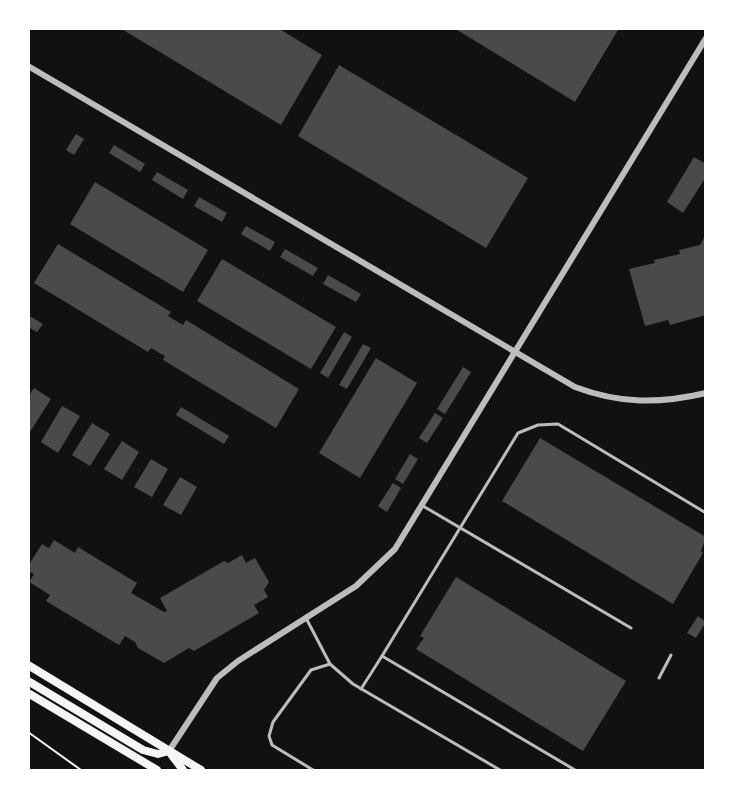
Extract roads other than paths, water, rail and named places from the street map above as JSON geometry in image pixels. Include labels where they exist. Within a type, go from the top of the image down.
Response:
[{"type":"main road","points":[[28,665],[201,771]]},
{"type":"main road","points":[[28,681],[143,750],[158,754],[169,751]]},
{"type":"main road","points":[[28,693],[157,771]]},
{"type":"main road","points":[[169,751],[183,771]]},
{"type":"street","points":[[169,751],[217,678],[238,661],[356,586],[384,562],[422,506],[516,353],[705,38]]},
{"type":"street","points":[[28,66],[557,378],[600,397],[641,402],[674,400],[705,393]]},
{"type":"lane","points":[[361,689],[518,433],[538,425],[558,424],[705,513]]},
{"type":"lane","points":[[422,506],[631,628]]},
{"type":"lane","points":[[306,618],[330,664],[339,675],[500,771]]},
{"type":"lane","points":[[659,678],[671,655]]},
{"type":"lane","points":[[382,656],[575,771]]},
{"type":"lane","points":[[313,771],[272,745],[269,736],[273,722],[311,670],[330,664]]}]
